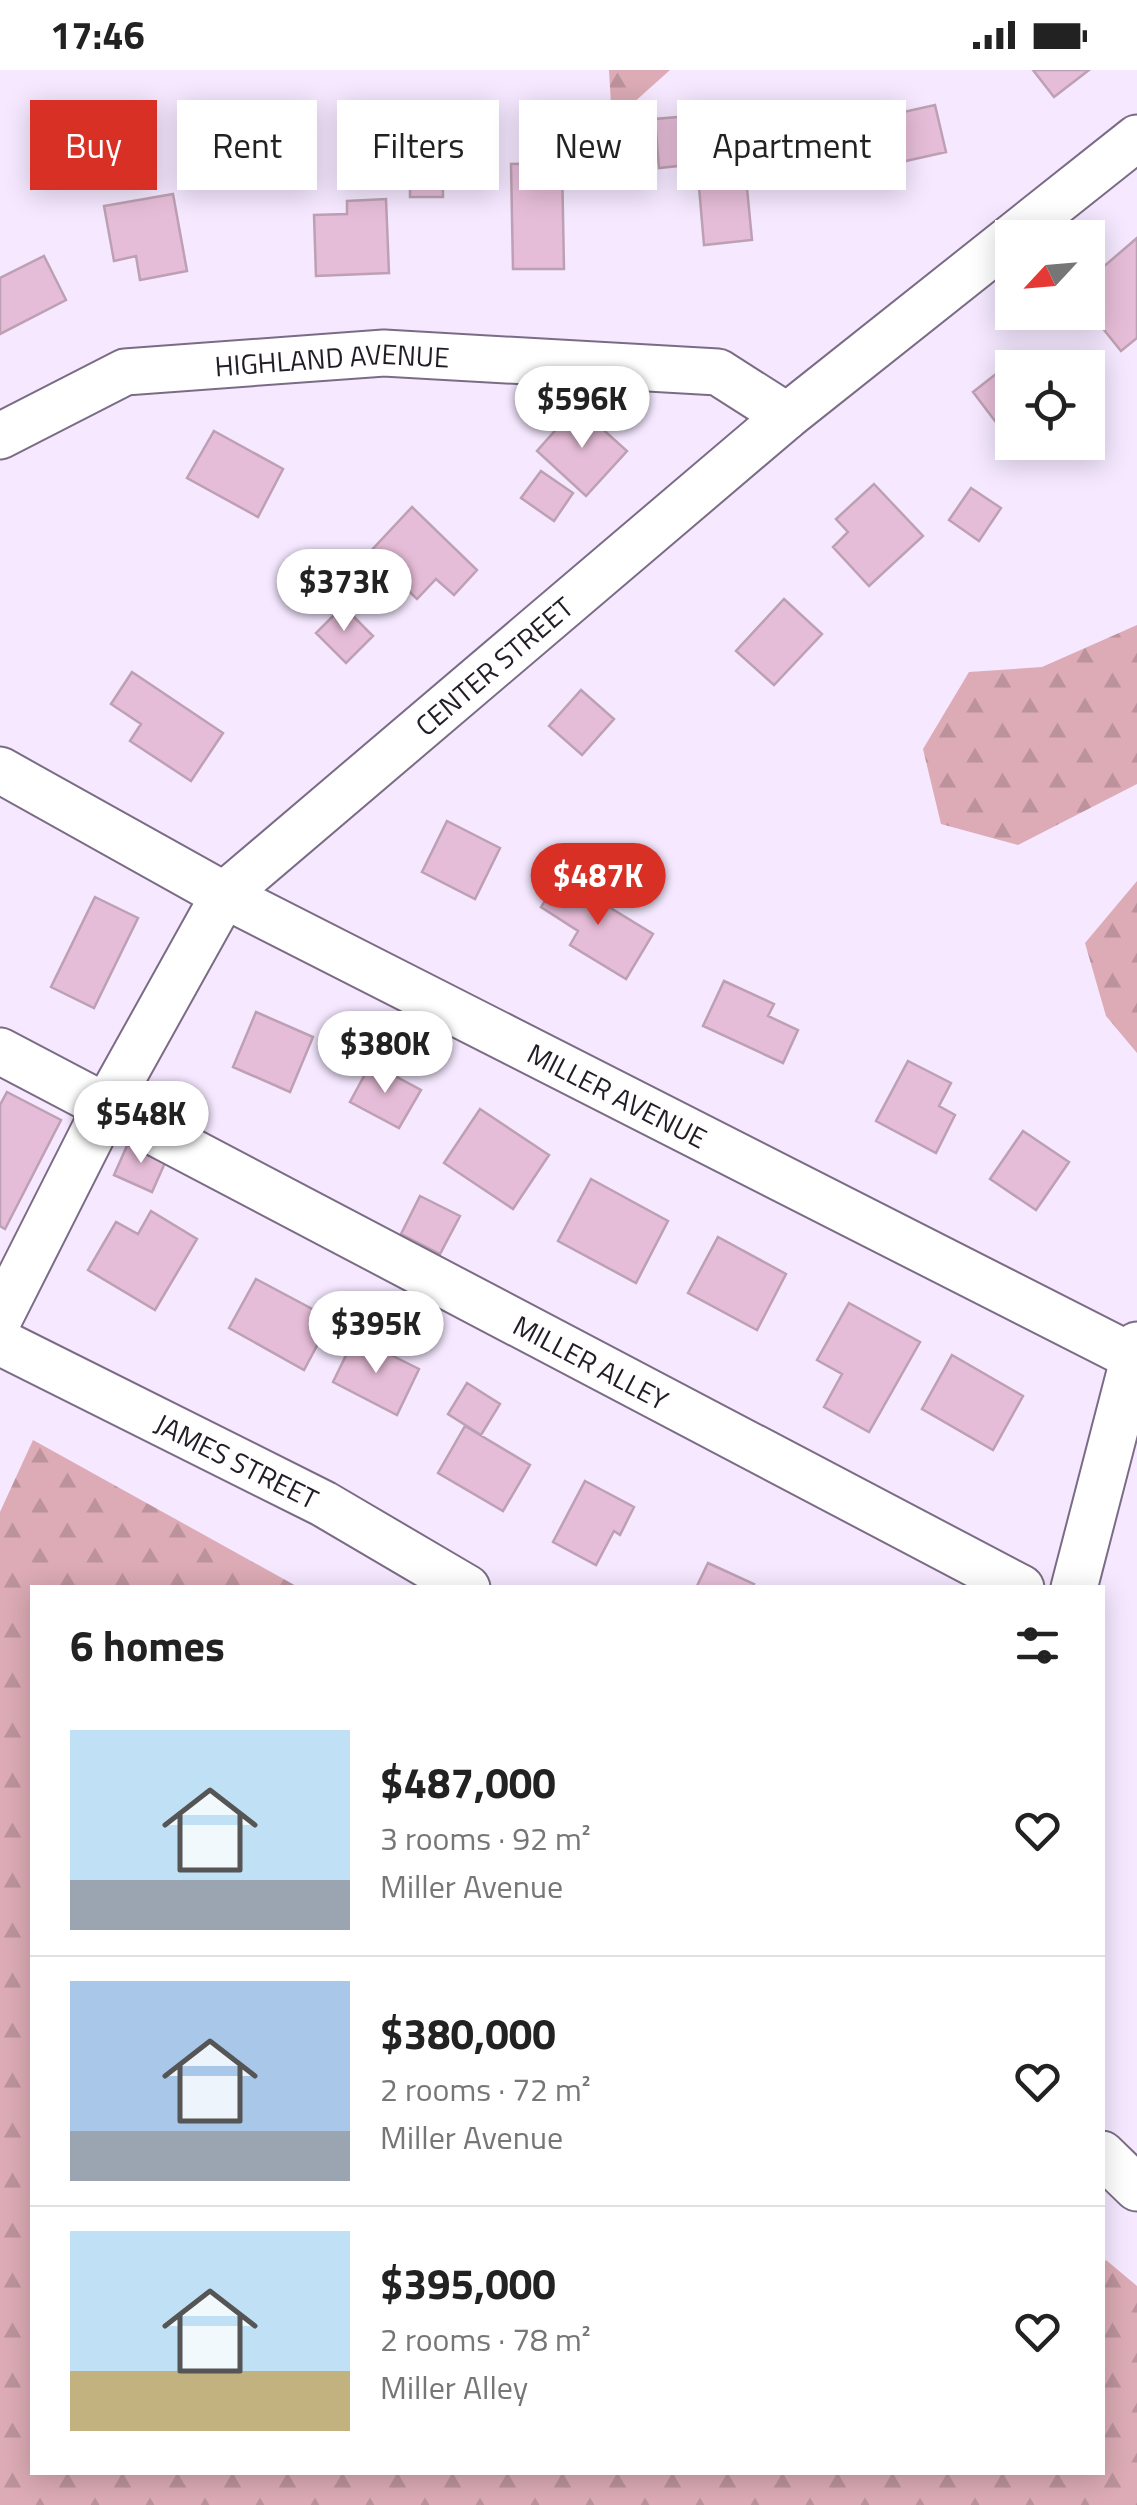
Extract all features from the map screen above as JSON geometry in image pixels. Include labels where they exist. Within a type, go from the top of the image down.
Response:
[{"type":"street","name":"CENTER STREET","points":[[0,1317],[106,1107],[224,894],[786,416],[1137,138]]},
{"type":"street","name":"HIGHLAND AVENUE","points":[[0,436],[125,372],[384,353],[718,372],[786,416]]},
{"type":"street","name":"MILLER AVENUE","points":[[0,770],[224,894],[1135,1351]]},
{"type":"street","name":"MILLER ALLEY","points":[[0,1050],[1014,1585]]},
{"type":"street","name":"JAMES STREET","points":[[0,1342],[324,1504],[462,1585]]},
{"type":"street","points":[[1075,1585],[1135,1351]]},
{"type":"street","points":[[1105,2157],[1137,2188]]},
{"type":"green space","points":[[609,70],[670,70],[637,100],[611,100]]},
{"type":"green space","points":[[1137,625],[1137,784],[1018,845],[941,824],[923,749],[969,672],[1042,667]]},
{"type":"green space","points":[[1137,881],[1137,1053],[1106,1016],[1085,943]]},
{"type":"green space","points":[[33,1440],[294,1585],[30,1585],[30,2475],[1105,2475],[1106,2260],[1137,2286],[1137,2505],[0,2505],[0,1512]]},
{"type":"building","points":[[1033,70],[1089,70],[1054,97]]},
{"type":"building","points":[[935,105],[946,152],[906,161],[906,111]]},
{"type":"building","points":[[677,117],[677,166],[659,168],[657,119]]},
{"type":"building","points":[[511,164],[519,164],[519,190],[563,190],[564,269],[513,269]]},
{"type":"building","points":[[410,190],[443,190],[443,197],[410,197]]},
{"type":"building","points":[[699,190],[747,190],[752,240],[704,245]]},
{"type":"building","points":[[173,194],[187,271],[140,280],[136,256],[114,261],[104,206]]},
{"type":"building","points":[[386,199],[389,273],[316,276],[314,215],[347,214],[347,201]]},
{"type":"building","points":[[1137,238],[1137,338],[1121,351],[1104,330],[1105,265]]},
{"type":"building","points":[[44,256],[66,300],[0,334],[0,278]]},
{"type":"building","points":[[995,375],[995,421],[973,392]]},
{"type":"building","points":[[577,406],[627,451],[586,496],[537,451]]},
{"type":"building","points":[[214,431],[283,469],[258,517],[187,478]]},
{"type":"building","points":[[541,471],[573,493],[554,521],[521,498]]},
{"type":"building","points":[[874,484],[923,536],[869,586],[833,547],[848,532],[836,519]]},
{"type":"building","points":[[971,488],[1001,508],[979,541],[949,520]]},
{"type":"building","points":[[412,507],[477,570],[454,595],[436,579],[417,599],[369,553]]},
{"type":"building","points":[[784,599],[822,634],[774,685],[736,651]]},
{"type":"building","points":[[343,606],[373,636],[346,663],[316,633]]},
{"type":"building","points":[[132,672],[223,733],[191,781],[130,741],[141,724],[111,704]]},
{"type":"building","points":[[581,690],[614,719],[582,755],[549,726]]},
{"type":"building","points":[[447,821],[500,848],[475,899],[422,872]]},
{"type":"building","points":[[560,877],[653,934],[626,979],[570,945],[578,931],[541,907]]},
{"type":"building","points":[[95,897],[138,918],[94,1008],[51,987]]},
{"type":"building","points":[[724,981],[774,1004],[768,1016],[798,1030],[783,1063],[703,1026]]},
{"type":"building","points":[[256,1012],[313,1037],[290,1092],[233,1067]]},
{"type":"building","points":[[908,1061],[951,1083],[939,1106],[955,1115],[936,1153],[876,1121]]},
{"type":"building","points":[[371,1063],[421,1090],[399,1128],[350,1102]]},
{"type":"building","points":[[7,1092],[61,1120],[5,1229],[0,1226],[0,1105]]},
{"type":"building","points":[[480,1109],[549,1155],[513,1209],[444,1163]]},
{"type":"building","points":[[1023,1131],[1069,1162],[1036,1210],[990,1179]]},
{"type":"building","points":[[130,1139],[168,1156],[152,1192],[114,1175]]},
{"type":"building","points":[[591,1179],[668,1221],[636,1283],[558,1241]]},
{"type":"building","points":[[420,1196],[460,1216],[440,1254],[401,1234]]},
{"type":"building","points":[[151,1211],[197,1239],[155,1310],[88,1270],[116,1222],[138,1234]]},
{"type":"building","points":[[718,1237],[786,1274],[757,1330],[688,1293]]},
{"type":"building","points":[[256,1279],[331,1319],[304,1370],[229,1328]]},
{"type":"building","points":[[849,1303],[920,1342],[869,1432],[824,1407],[842,1374],[817,1360]]},
{"type":"building","points":[[355,1337],[419,1369],[397,1415],[333,1382]]},
{"type":"building","points":[[952,1355],[1023,1396],[993,1450],[922,1409]]},
{"type":"building","points":[[467,1383],[500,1404],[481,1435],[448,1414]]},
{"type":"building","points":[[465,1426],[530,1465],[503,1511],[438,1473]]},
{"type":"building","points":[[585,1481],[634,1507],[620,1535],[614,1531],[596,1565],[553,1542]]},
{"type":"building","points":[[708,1563],[754,1584],[754,1585],[697,1585]]}]
